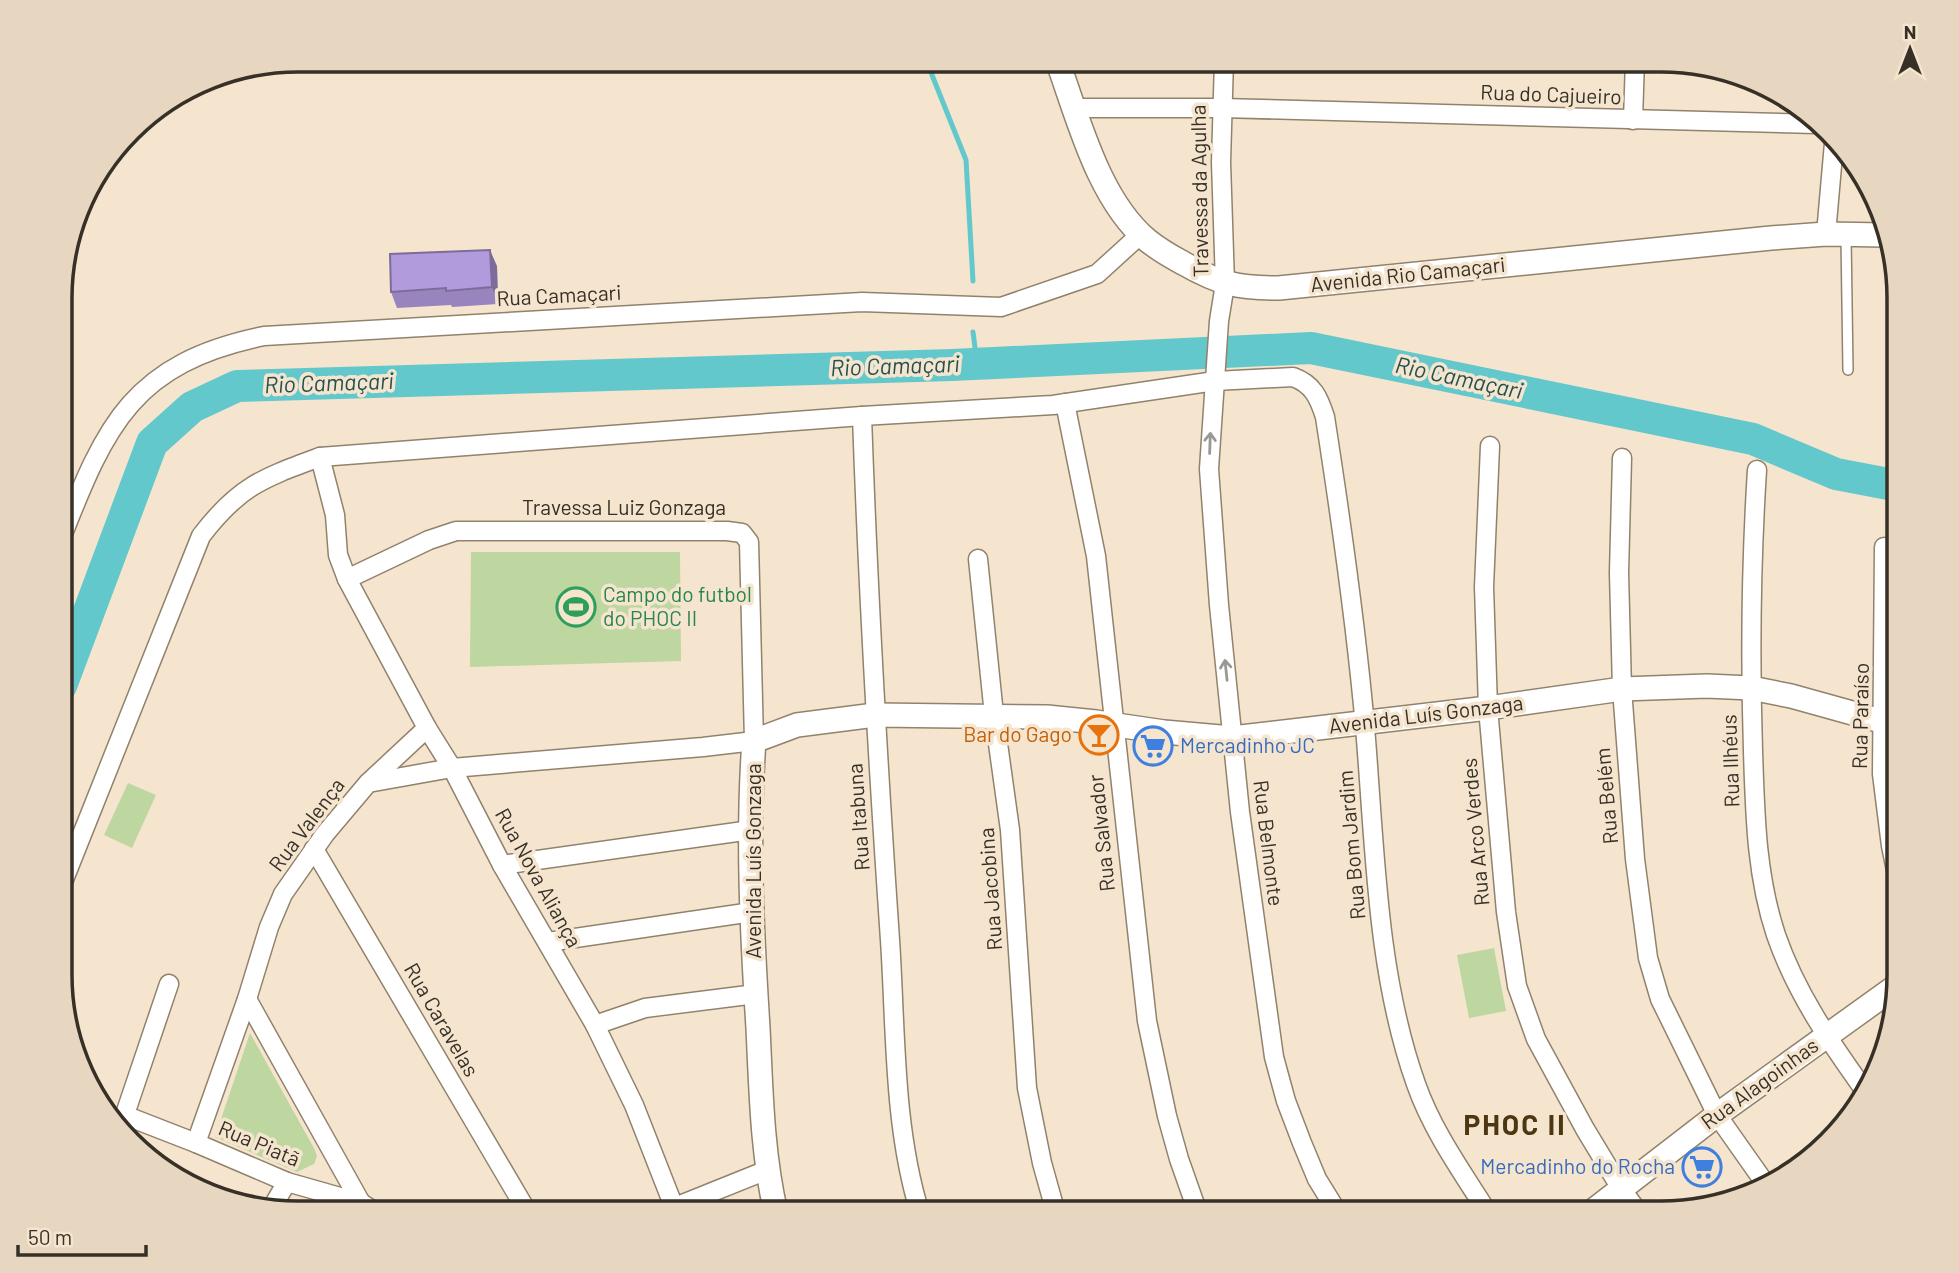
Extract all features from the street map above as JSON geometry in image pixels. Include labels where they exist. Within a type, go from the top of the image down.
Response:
[{"type":"street","name":"Avenida Rio Camaçari","points":[[1061,72],[1091,154],[1123,213],[1141,234],[1164,252],[1225,284],[1247,288],[1279,288],[1836,234],[1878,234]]},
{"type":"street","name":"Travessa da Agulha","points":[[1215,381],[1219,321],[1225,284],[1221,108],[1223,72]]},
{"type":"street","points":[[1633,120],[1635,72]]},
{"type":"street","name":"Rua do Cajueiro","points":[[1075,108],[1221,108],[1805,124]]},
{"type":"street","points":[[1834,153],[1836,234]]},
{"type":"street","name":"Rua Camaçari","points":[[72,512],[105,440],[140,392],[189,359],[225,344],[264,336],[862,302],[1001,307],[1097,274],[1141,234]]},
{"type":"street","name":"Rua Bom Jardim","points":[[72,859],[201,536],[218,514],[265,477],[320,457],[1065,403],[1215,381],[1293,377],[1303,380],[1313,389],[1320,401],[1334,471],[1365,723],[1382,920],[1398,1026],[1417,1087],[1427,1109],[1480,1201]]},
{"type":"street","name":"Rua Belmonte","points":[[1215,381],[1209,469],[1219,605],[1244,839],[1274,1057],[1286,1101],[1302,1143],[1317,1179],[1331,1201]]},
{"type":"street","name":"Rua Salvador","points":[[1065,403],[1096,556],[1137,948],[1149,1033],[1178,1159],[1194,1201]]},
{"type":"street","name":"Rua Itabuna","points":[[862,416],[875,715],[902,1118],[918,1201]]},
{"type":"street","name":"Rua Arco Verdes","points":[[1490,446],[1484,587],[1488,708],[1506,912],[1517,986],[1522,1008],[1536,1039],[1585,1129],[1630,1201]]},
{"type":"street","name":"Rua Nova Aliança","points":[[320,457],[335,515],[338,555],[347,579],[427,728],[452,768],[502,865],[596,1025],[634,1105],[664,1201]]},
{"type":"street","name":"Rua Belém","points":[[1622,458],[1619,573],[1622,689],[1635,859],[1648,958],[1660,999],[1717,1115],[1762,1177]]},
{"type":"street","name":"Rua Ilhéus","points":[[1757,470],[1751,576],[1751,688],[1758,857],[1765,896],[1777,936],[1810,1010],[1859,1083]]},
{"type":"street","name":"Travessa Luiz Gonzaga","points":[[347,579],[429,540],[456,531],[742,533],[749,542],[754,741]]},
{"type":"street","name":"Rua Paraíso","points":[[1884,547],[1887,623]]},
{"type":"street","name":"Rua Jacobina","points":[[978,559],[994,715],[1010,830],[1027,1088],[1053,1201]]},
{"type":"street","name":"Avenida Luís Gonzaga","points":[[773,1201],[767,1170],[752,912],[750,791],[754,741],[797,725],[875,715],[994,715],[1072,719],[1164,733],[1233,738],[1488,708],[1622,689],[1707,686],[1751,688],[1791,696],[1887,723]]},
{"type":"street","points":[[368,783],[427,728]]},
{"type":"street","name":"Rua Valença","points":[[196,1143],[247,999],[269,927],[284,894],[314,849],[368,783],[452,768],[754,741]]},
{"type":"street","name":"Rua Paraíso","points":[[1887,746],[1882,774],[1887,820]]},
{"type":"street","points":[[502,865],[751,830]]},
{"type":"street","name":"Rua Caravelas","points":[[314,849],[521,1201]]},
{"type":"street","points":[[548,943],[752,912]]},
{"type":"street","points":[[123,1118],[169,984]]},
{"type":"street","name":"Rua Alagoinhas","points":[[1604,1201],[1717,1115],[1887,993]]},
{"type":"street","points":[[596,1025],[645,1009],[756,994]]},
{"type":"street","points":[[247,999],[360,1201]]},
{"type":"street","name":"Rua Piatã","points":[[125,1121],[196,1143],[287,1182],[354,1201]]},
{"type":"street","points":[[690,1201],[767,1170]]},
{"type":"street","points":[[277,1200],[287,1182]]},
{"type":"lane","points":[[1836,234],[1849,370]]},
{"type":"green space","name":"Campo do futbol do PHOC II","points":[[471,552],[680,552],[681,661],[470,667]]},
{"type":"green space","points":[[128,783],[156,795],[132,848],[104,835]]},
{"type":"green space","points":[[1494,948],[1506,1011],[1469,1018],[1457,955]]},
{"type":"green space","points":[[250,1033],[315,1150],[317,1156],[314,1164],[297,1172],[215,1137]]},
{"type":"building","points":[[490,250],[492,287],[391,292],[390,254]]},
{"type":"waterway","points":[[931,72],[966,160],[973,281]]},
{"type":"waterway","points":[[973,332],[977,363]]},
{"type":"waterway","name":"Rio Camaçari","points":[[72,657],[152,443],[192,407],[237,386],[952,365],[1311,348],[1753,439],[1836,474],[1887,484]]},
{"type":"place","name":"Campo do futbol do PHOC II","points":[[576,607]]},
{"type":"place","name":"Bar do Gago","points":[[1099,735]]},
{"type":"place","name":"Mercadinho JC","points":[[1153,746]]},
{"type":"place","name":"Mercadinho do Rocha","points":[[1702,1167]]},
{"type":"district","name":"PHOC II","points":[[1515,1125]]}]
